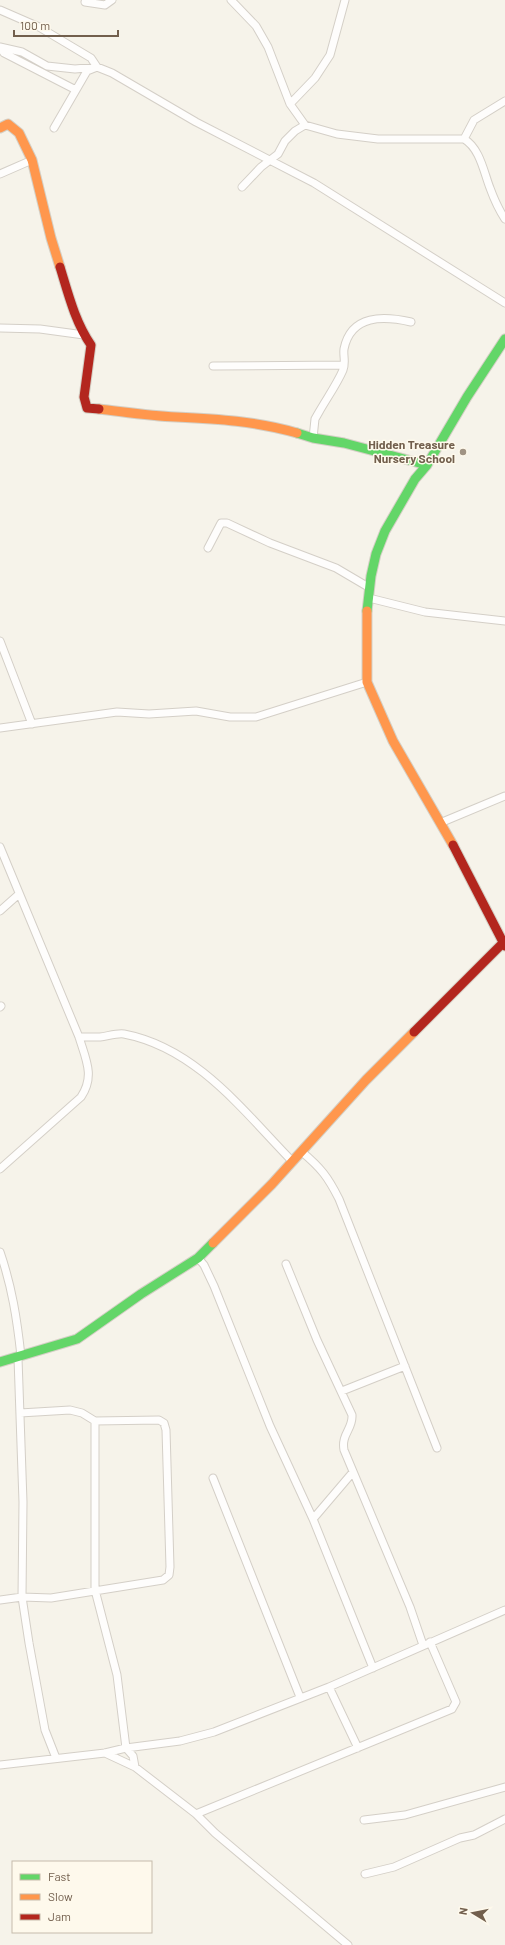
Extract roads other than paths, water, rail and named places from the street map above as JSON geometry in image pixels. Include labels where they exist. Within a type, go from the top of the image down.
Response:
[{"type":"street","points":[[85,2],[105,5],[112,0]]},
{"type":"street","points":[[231,0],[256,26],[268,47],[290,104],[304,125],[337,134],[378,139],[464,139],[472,145],[490,190],[505,219]]},
{"type":"street","points":[[290,104],[315,78],[330,56],[345,0]]},
{"type":"street","points":[[0,10],[39,27],[91,58],[97,67]]},
{"type":"street","points":[[0,48],[22,52],[47,66],[75,68],[97,67],[112,73],[165,105],[314,183],[505,303]]},
{"type":"street","points":[[0,48],[4,53],[76,90]]},
{"type":"street","points":[[54,128],[87,71],[97,67]]},
{"type":"street","points":[[464,139],[474,120],[505,101]]},
{"type":"street","points":[[0,128],[8,124],[19,133],[32,160],[51,238],[84,335],[90,345],[84,397],[87,408],[175,417],[235,420],[270,425],[313,438],[344,443],[427,466]]},
{"type":"street","points":[[242,187],[268,160],[278,154],[285,141],[295,130],[304,125]]},
{"type":"street","points":[[0,174],[32,160]]},
{"type":"street","points":[[313,438],[315,420],[344,365],[344,349],[350,333],[357,325],[365,321],[380,318],[411,322]]},
{"type":"street","points":[[0,328],[40,329],[84,335]]},
{"type":"street","points":[[0,1362],[77,1339],[142,1294],[198,1258],[293,1162],[366,1080],[504,945],[493,920],[393,741],[367,682],[369,593],[376,554],[385,531],[415,479],[427,466],[467,397],[505,339]]},
{"type":"street","points":[[213,366],[344,365]]},
{"type":"street","points":[[208,548],[220,523],[227,523],[270,543],[336,568],[369,593],[425,612],[505,621]]},
{"type":"street","points":[[0,641],[32,724]]},
{"type":"street","points":[[0,728],[117,712],[149,714],[196,711],[230,718],[256,717],[367,682]]},
{"type":"street","points":[[440,823],[505,796]]},
{"type":"street","points":[[0,846],[79,1037],[90,1077],[87,1088],[80,1097],[62,1115],[0,1169]]},
{"type":"street","points":[[0,911],[19,894]]},
{"type":"street","points":[[79,1037],[99,1037],[122,1033],[150,1041],[173,1052],[201,1069],[293,1162]]},
{"type":"street","points":[[302,1152],[322,1169],[339,1199],[437,1448]]},
{"type":"street","points":[[0,1252],[9,1277],[16,1308],[20,1357],[23,1502],[22,1597],[29,1643],[46,1730],[56,1758]]},
{"type":"street","points":[[198,1258],[204,1265],[214,1286],[270,1426],[313,1519],[373,1668]]},
{"type":"street","points":[[286,1264],[317,1340],[352,1415],[352,1424],[345,1435],[343,1445],[407,1600],[423,1645]]},
{"type":"street","points":[[342,1391],[405,1366]]},
{"type":"street","points":[[0,1600],[22,1597],[51,1598],[167,1578],[170,1567],[166,1430],[164,1423],[159,1420],[94,1421],[82,1413],[70,1410],[20,1412]]},
{"type":"street","points":[[94,1421],[95,1590],[117,1675],[126,1748],[134,1756],[135,1767]]},
{"type":"street","points":[[313,1519],[353,1472]]},
{"type":"street","points":[[213,1478],[300,1697]]},
{"type":"street","points":[[0,1766],[105,1753],[126,1748],[180,1741],[214,1732],[300,1697],[329,1687],[505,1610]]},
{"type":"street","points":[[196,1814],[455,1707],[456,1702],[430,1642]]},
{"type":"street","points":[[329,1687],[358,1748]]},
{"type":"street","points":[[105,1753],[135,1767],[196,1814],[215,1833],[348,1945]]},
{"type":"street","points":[[364,1820],[405,1815],[505,1787]]},
{"type":"street","points":[[365,1874],[394,1867],[460,1838],[474,1835],[505,1819]]},
{"type":"place","name":"Hidden Treasure Nursery School","points":[[463,452]]}]
